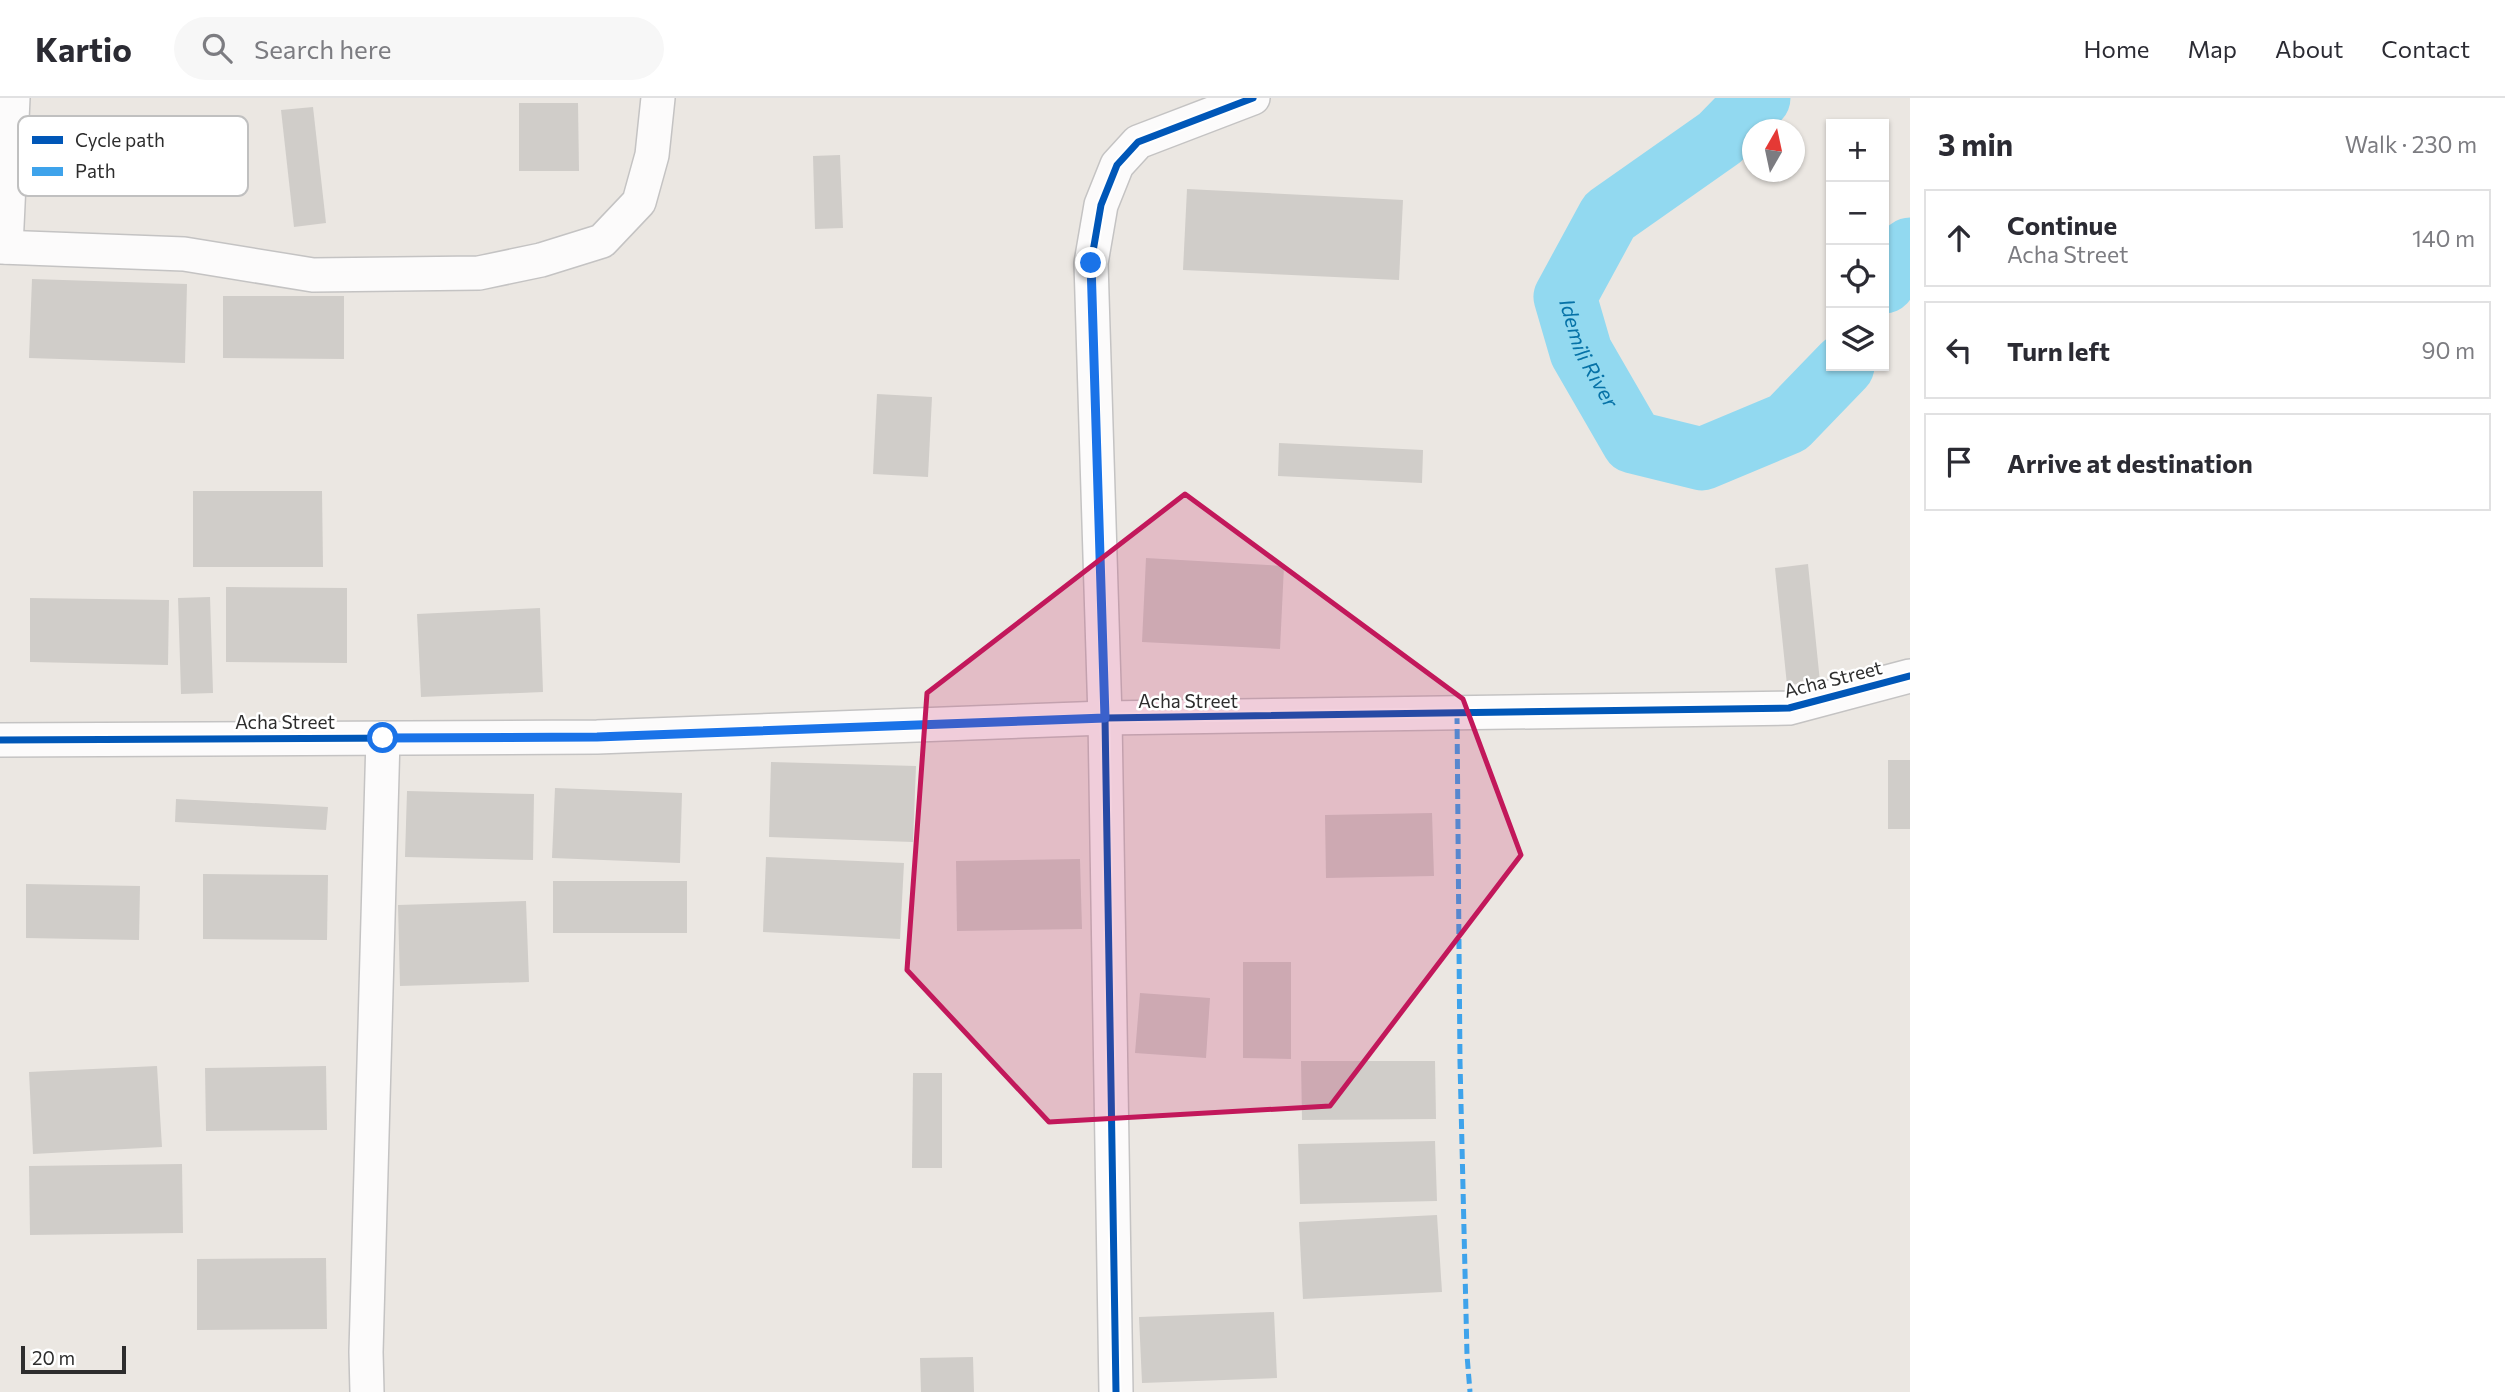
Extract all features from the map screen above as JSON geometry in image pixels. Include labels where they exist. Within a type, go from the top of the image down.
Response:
[{"type":"street","points":[[13,98],[3,247],[184,254],[313,275],[479,272],[541,260],[602,241],[639,202],[652,155],[658,98]]},
{"type":"street","points":[[1116,1392],[1105,718],[1091,263],[1101,205],[1117,164],[1138,142],[1253,98]]},
{"type":"street","name":"Acha Street","points":[[0,740],[597,737],[1105,718],[1789,708],[1910,676]]},
{"type":"street","points":[[367,1392],[383,738]]},
{"type":"highlighted area","points":[[1185,494],[1463,699],[1521,855],[1330,1106],[1049,1122],[907,970],[927,693]]},
{"type":"building","points":[[519,103],[578,103],[579,171],[519,171]]},
{"type":"building","points":[[313,107],[326,223],[294,227],[281,110]]},
{"type":"building","points":[[840,155],[843,228],[815,229],[813,156]]},
{"type":"building","points":[[1187,189],[1403,200],[1399,280],[1183,270]]},
{"type":"building","points":[[32,279],[187,284],[185,363],[29,358]]},
{"type":"building","points":[[223,296],[344,296],[344,359],[223,358]]},
{"type":"building","points":[[877,394],[932,397],[928,477],[873,474]]},
{"type":"building","points":[[1279,443],[1423,450],[1422,483],[1278,476]]},
{"type":"building","points":[[193,491],[322,491],[323,567],[193,567]]},
{"type":"building","points":[[1146,558],[1284,566],[1280,649],[1142,642]]},
{"type":"building","points":[[1808,564],[1820,682],[1787,685],[1775,568]]},
{"type":"building","points":[[226,587],[347,588],[347,663],[226,662]]},
{"type":"building","points":[[210,597],[213,693],[181,694],[178,598]]},
{"type":"building","points":[[30,598],[169,600],[168,665],[30,662]]},
{"type":"building","points":[[540,608],[543,692],[421,697],[417,614]]},
{"type":"building","points":[[1888,760],[1910,760],[1910,829],[1888,829]]},
{"type":"building","points":[[771,762],[916,766],[913,842],[769,837]]},
{"type":"building","points":[[555,788],[682,793],[680,863],[552,858]]},
{"type":"building","points":[[407,791],[534,794],[533,860],[405,857]]},
{"type":"building","points":[[176,799],[328,807],[326,830],[175,822]]},
{"type":"building","points":[[1432,813],[1434,876],[1326,878],[1325,815]]},
{"type":"building","points":[[766,857],[904,863],[900,939],[763,932]]},
{"type":"building","points":[[1080,859],[1082,929],[957,931],[956,861]]},
{"type":"building","points":[[203,874],[328,875],[327,940],[203,939]]},
{"type":"building","points":[[553,881],[687,881],[687,933],[553,933]]},
{"type":"building","points":[[26,884],[140,886],[139,940],[26,938]]},
{"type":"building","points":[[526,901],[529,982],[400,986],[398,905]]},
{"type":"building","points":[[1243,962],[1291,962],[1291,1059],[1243,1058]]},
{"type":"building","points":[[1140,993],[1210,998],[1206,1058],[1135,1053]]},
{"type":"building","points":[[1301,1061],[1435,1061],[1436,1119],[1302,1120]]},
{"type":"building","points":[[157,1066],[162,1147],[33,1154],[29,1072]]},
{"type":"building","points":[[326,1066],[327,1130],[206,1131],[205,1068]]},
{"type":"building","points":[[913,1073],[942,1073],[942,1168],[912,1168]]},
{"type":"building","points":[[1435,1141],[1437,1201],[1300,1204],[1298,1144]]},
{"type":"building","points":[[182,1164],[183,1233],[30,1235],[29,1166]]},
{"type":"building","points":[[1437,1215],[1442,1292],[1303,1299],[1299,1222]]},
{"type":"building","points":[[326,1258],[327,1329],[197,1330],[197,1259]]},
{"type":"building","points":[[1274,1312],[1277,1378],[1142,1383],[1139,1317]]},
{"type":"building","points":[[973,1357],[974,1392],[921,1392],[920,1358]]},
{"type":"waterway","name":"Idemili River","points":[[1759,98],[1720,138],[1609,216],[1565,297],[1581,352],[1633,442],[1702,459],[1788,423],[1838,371]]},
{"type":"waterway","name":"Idemili River","points":[[1889,269],[1910,249]]},
{"type":"marked path","points":[[1457,714],[1460,1062],[1470,1392]]},
{"type":"cycle path","points":[[1116,1392],[1105,718],[1091,263],[1101,205],[1117,165],[1138,142],[1253,98]]},
{"type":"cycle path","points":[[0,740],[597,737],[1105,718],[1789,708],[1910,676]]},
{"type":"route","points":[[383,738],[597,737],[1105,718],[1091,263]]}]
